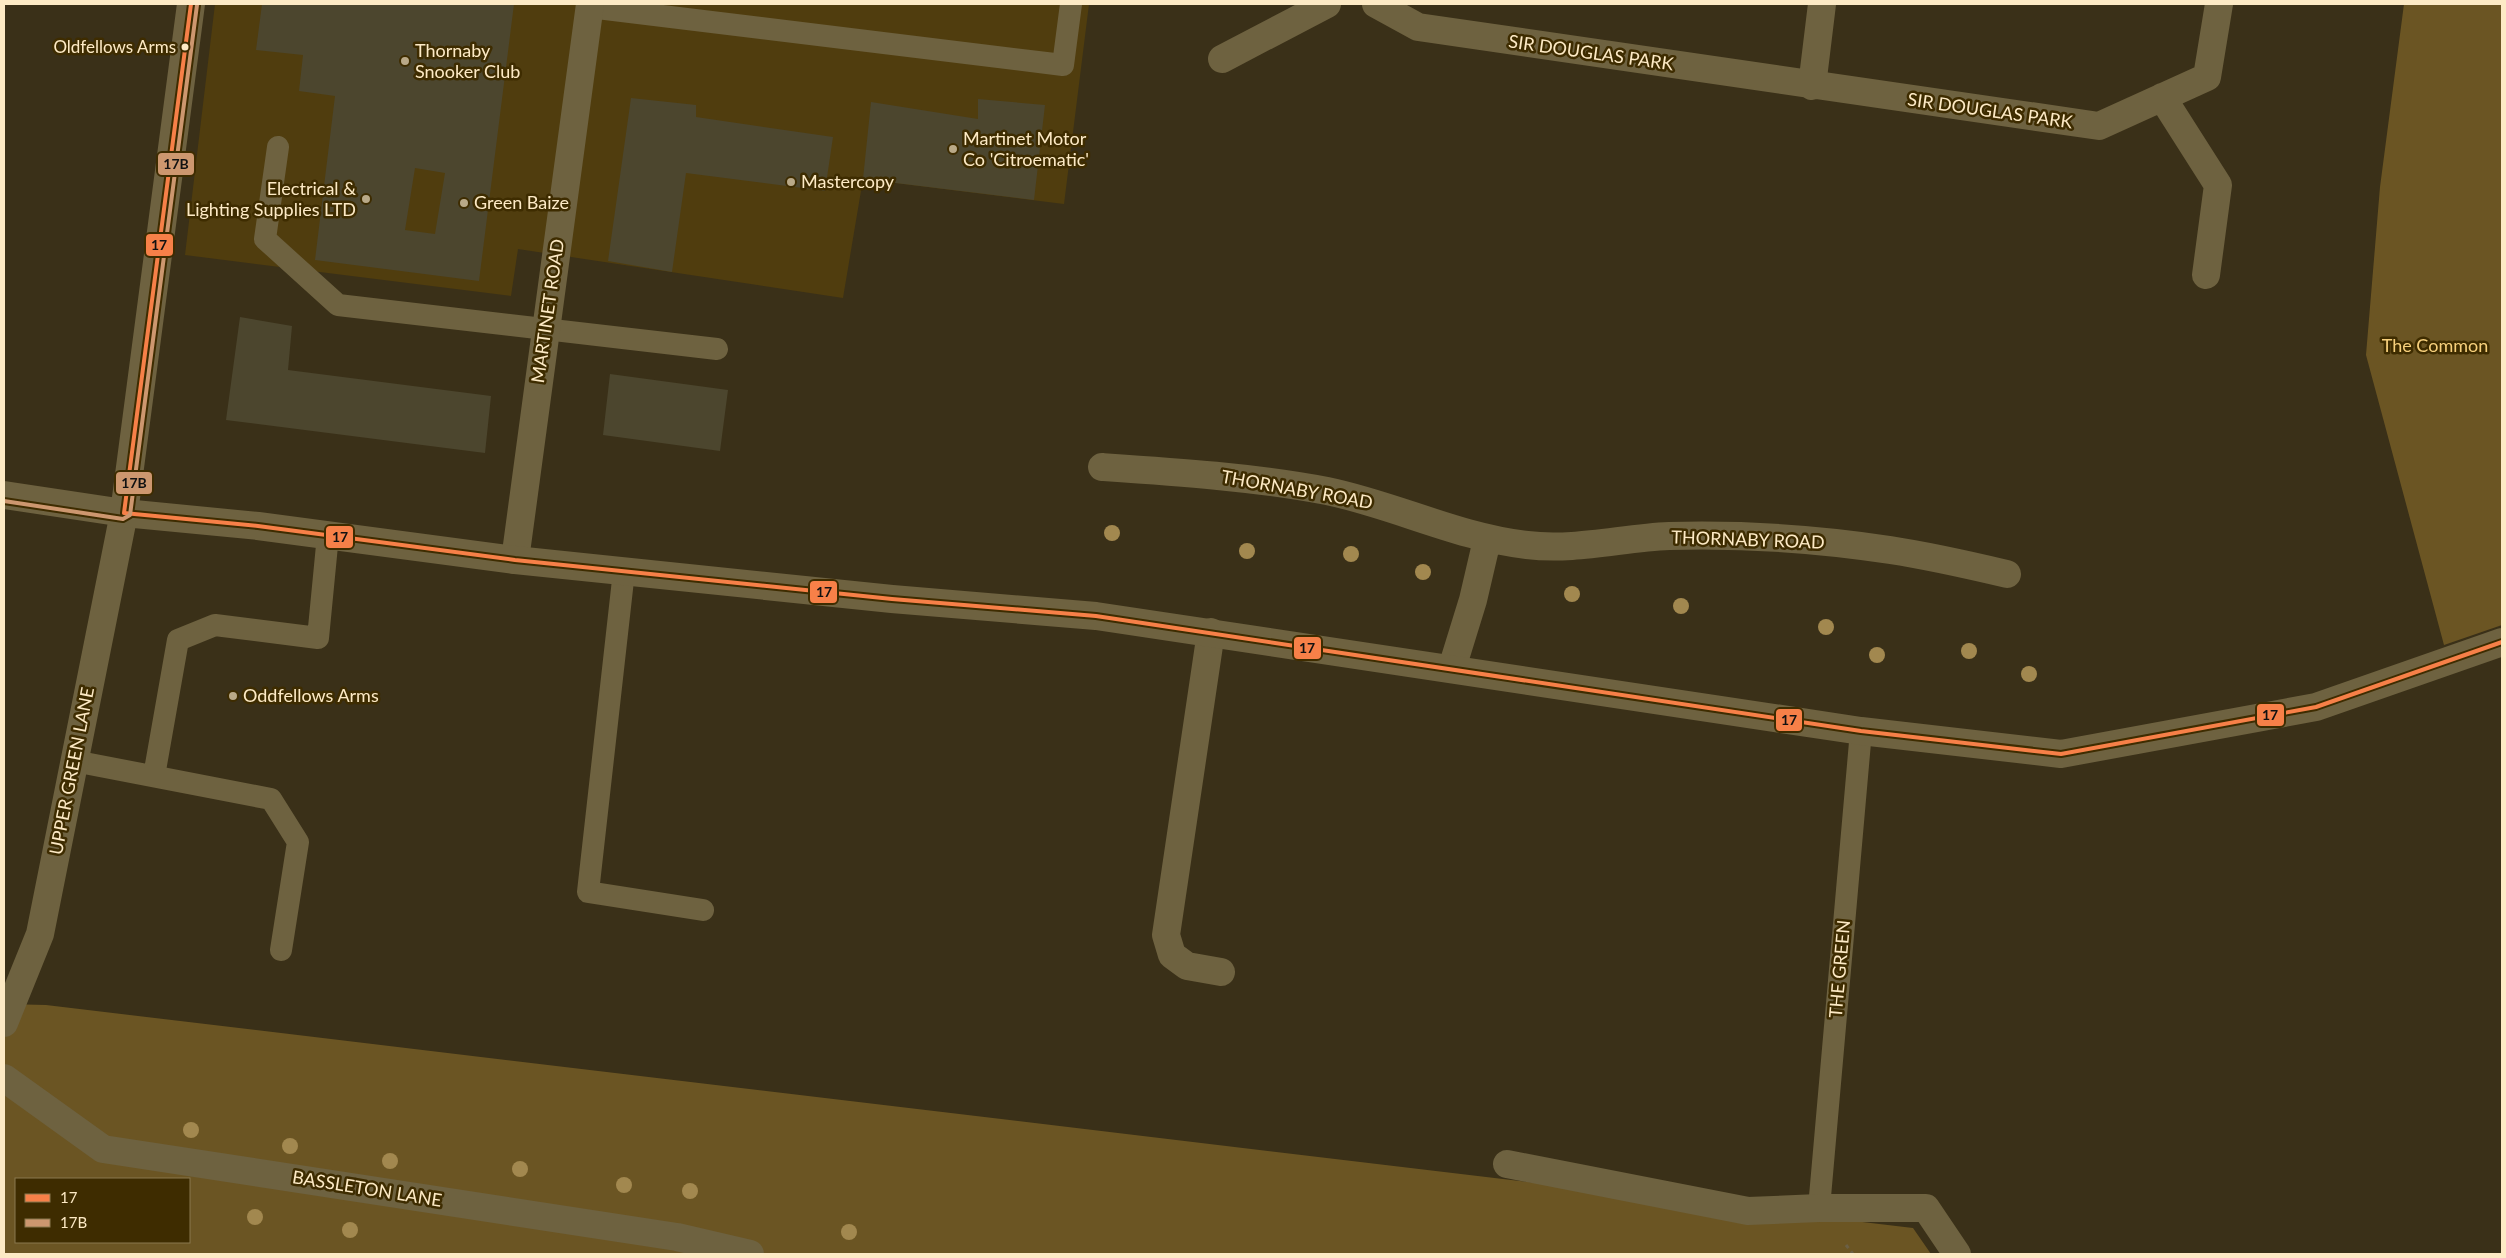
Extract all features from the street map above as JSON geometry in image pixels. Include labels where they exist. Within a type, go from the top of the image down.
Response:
[{"type":"street","name":"UPPER GREEN LANE","points":[[4,1023],[40,934],[124,513],[191,4]]},
{"type":"street","points":[[1222,59],[1327,4]]},
{"type":"street","name":"SIR DOUGLAS PARK","points":[[1376,4],[1418,27],[1812,86],[2099,126],[2206,77],[2219,4]]},
{"type":"street","points":[[1812,86],[1822,4]]},
{"type":"street","name":"MARTINET ROAD","points":[[515,560],[589,5]]},
{"type":"street","points":[[2162,97],[2218,185],[2206,275]]},
{"type":"street","name":"THORNABY ROAD","points":[[1102,467],[1246,479],[1327,492],[1387,506],[1487,540],[1530,546],[1570,546],[1669,536],[1810,541],[1889,550],[2008,574]]},
{"type":"street","points":[[4,495],[124,513],[328,536],[515,560],[892,599],[1096,616],[1862,730],[2062,754],[2316,707],[2502,642]]},
{"type":"street","points":[[1452,668],[1473,600],[1487,540]]},
{"type":"street","points":[[1211,632],[1166,935],[1172,954],[1187,966],[1221,972]]},
{"type":"street","name":"BASSLETON LANE","points":[[4,1078],[104,1149],[676,1245],[750,1254]]},
{"type":"street","points":[[1507,1164],[1748,1211],[1819,1208],[1926,1208],[1957,1254]]},
{"type":"lane","points":[[589,5],[1063,65],[1072,4]]},
{"type":"lane","points":[[278,147],[265,239],[338,305],[717,349]]},
{"type":"lane","points":[[154,776],[178,640],[215,625],[318,638],[328,536]]},
{"type":"lane","points":[[624,571],[588,892],[703,910]]},
{"type":"lane","name":"THE GREEN","points":[[1819,1208],[1862,730]]},
{"type":"lane","points":[[74,762],[271,799],[298,842],[281,950]]},
{"type":"shaded area","points":[[215,4],[1089,4],[1064,204],[863,179],[843,298],[518,249],[511,296],[185,255]]},
{"type":"green space","name":"The Common","points":[[2404,4],[2502,4],[2502,625],[2444,645],[2366,355],[2380,187]]},
{"type":"green space","points":[[4,1004],[46,1005],[1913,1228],[1931,1254],[4,1254]]},
{"type":"building","points":[[262,4],[514,4],[479,281],[315,260],[335,96],[299,91],[303,55],[256,50]],"holes":[[[415,168],[445,173],[435,234],[405,230]]]},
{"type":"building","name":"Mastercopy","points":[[631,98],[696,105],[696,117],[833,137],[825,191],[686,173],[672,272],[608,261]]},
{"type":"building","name":"Martinet Motor Co 'Citroematic'","points":[[978,99],[1045,105],[1034,200],[863,179],[871,102],[978,119]]},
{"type":"building","points":[[240,317],[292,326],[288,370],[491,396],[485,453],[226,420]]},
{"type":"building","points":[[610,374],[728,390],[720,451],[603,435]]},
{"type":"transit line","name":"17","points":[[191,4],[124,513],[258,526],[515,560],[892,599],[1096,616],[1861,731],[2061,754],[2316,707],[2502,642]]},
{"type":"transit line","name":"17B","points":[[4,501],[123,519],[130,515],[197,5]]},
{"type":"place","name":"Oldfellows Arms","points":[[185,47]]},
{"type":"place","name":"Thornaby Snooker Club","points":[[405,61]]},
{"type":"place","name":"Martinet Motor Co 'Citroematic'","points":[[953,149]]},
{"type":"place","name":"Mastercopy","points":[[791,182]]},
{"type":"place","name":"Electrical & Lighting Supplies LTD","points":[[366,199]]},
{"type":"place","name":"Green Baize","points":[[464,203]]},
{"type":"place","name":"Oddfellows Arms","points":[[233,696]]}]
